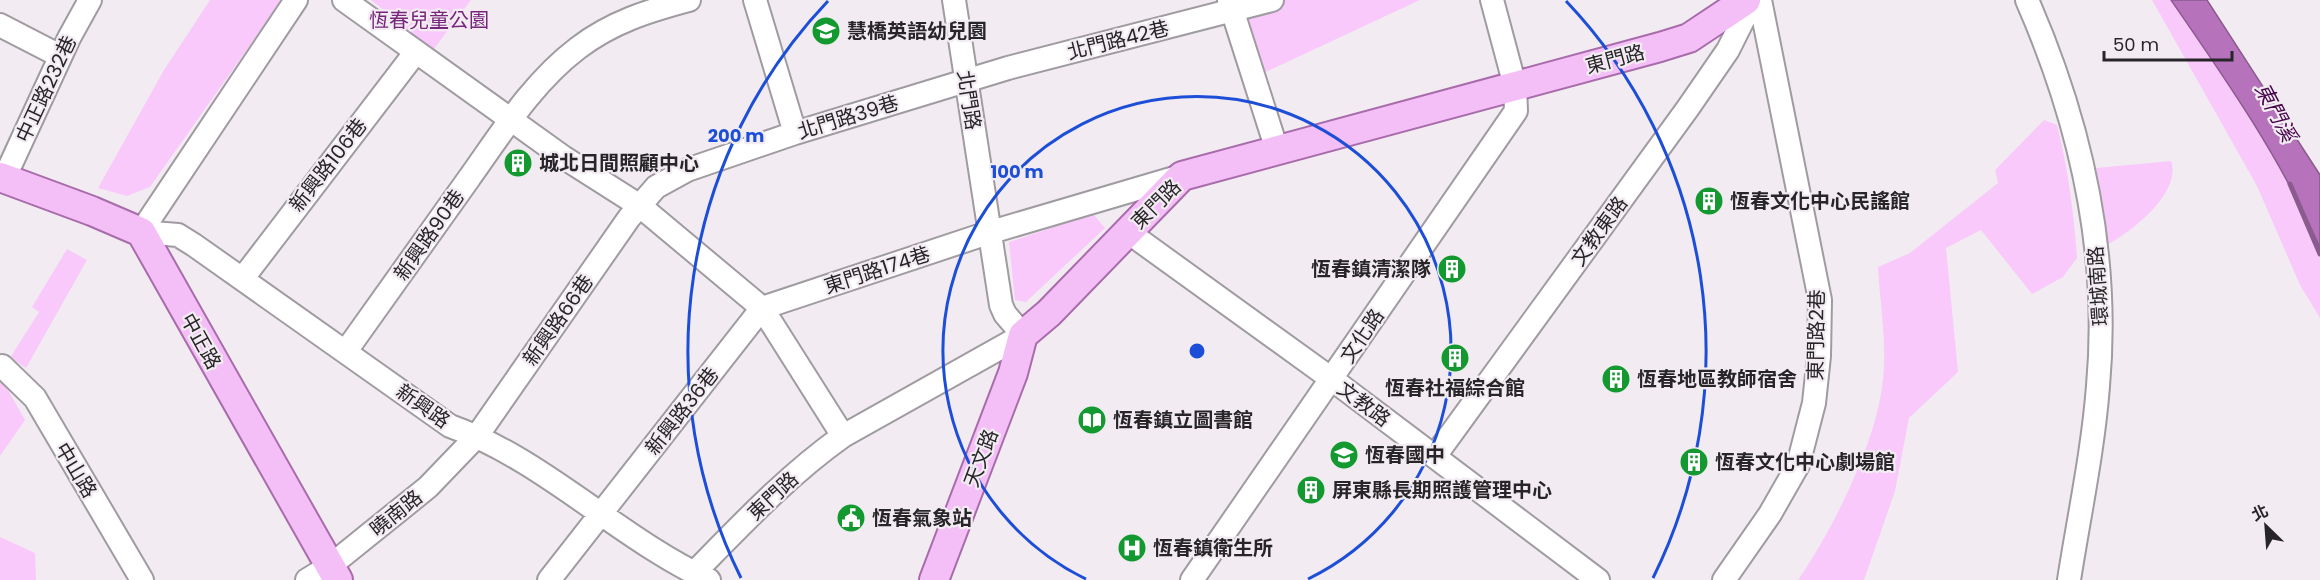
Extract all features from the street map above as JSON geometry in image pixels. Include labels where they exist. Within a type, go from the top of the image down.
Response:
[{"type":"main road","name":"東門路","points":[[1023,335],[1049,314],[1182,176],[1689,38],[1746,0]]},
{"type":"main road","points":[[2,178],[92,211],[141,232]]},
{"type":"main road","name":"中正路","points":[[141,232],[325,575]]},
{"type":"main road","name":"天文路","points":[[934,580],[1013,373],[1023,335]]},
{"type":"street","name":"中正路232巷","points":[[2,178],[60,56],[90,0]]},
{"type":"street","points":[[141,232],[296,0]]},
{"type":"street","points":[[344,0],[415,53],[512,118],[563,157],[640,206],[762,308],[843,436]]},
{"type":"street","points":[[512,118],[553,70],[578,48],[619,21],[656,7],[689,0]]},
{"type":"street","points":[[755,0],[795,133]]},
{"type":"street","name":"北門路","points":[[954,0],[1001,305],[1005,314],[1023,335]]},
{"type":"street","name":"北門路42巷","points":[[965,81],[1231,6],[1272,0]]},
{"type":"street","name":"文化路","points":[[1192,580],[1333,380],[1516,111],[1515,86],[1492,0]]},
{"type":"street","name":"文教東路","points":[[1435,456],[1702,89],[1728,50],[1753,0]]},
{"type":"street","name":"東門路2巷","points":[[1724,580],[1770,514],[1798,465],[1814,403],[1819,356],[1820,300],[1760,0]]},
{"type":"street","name":"環城南路","points":[[2027,0],[2058,74],[2075,134],[2090,202],[2097,262],[2101,326],[2098,387],[2069,580]]},
{"type":"street","points":[[1231,6],[1277,150]]},
{"type":"street","points":[[0,25],[60,56]]},
{"type":"street","name":"新興路106巷","points":[[243,278],[415,53]]},
{"type":"street","name":"北門路39巷","points":[[640,206],[656,187],[687,170],[795,133],[965,81]]},
{"type":"street","name":"新興路90巷","points":[[346,351],[512,118]]},
{"type":"street","name":"東門路174巷","points":[[762,308],[991,232],[1182,176]]},
{"type":"street","name":"新興路66巷","points":[[477,436],[640,206]]},
{"type":"street","name":"新興路","points":[[141,232],[178,235],[243,278],[450,426],[477,436],[602,513],[667,559],[702,577]]},
{"type":"street","name":"文教路","points":[[1128,232],[1333,380],[1598,580]]},
{"type":"street","name":"新興路36巷","points":[[549,580],[762,308]]},
{"type":"street","name":"東門路","points":[[702,577],[780,489],[843,436],[1023,335]]},
{"type":"street","name":"中山路","points":[[2,366],[35,398],[142,580]]},
{"type":"street","name":"曉南路","points":[[325,575],[428,487],[477,436]]},
{"type":"green space","points":[[210,0],[282,0],[150,187],[127,196],[98,188],[164,70]]},
{"type":"green space","name":"恆春兒童公園","points":[[371,0],[471,0],[433,50]]},
{"type":"green space","points":[[1238,0],[1420,0],[1259,75]]},
{"type":"green space","points":[[2152,0],[2198,0],[2320,182],[2320,318],[2300,285],[2257,186]]},
{"type":"green space","points":[[2044,120],[2057,125],[2070,191],[2077,258],[2063,277],[2032,294],[1981,230],[1946,248],[1958,372],[1909,418],[1895,491],[1864,580],[1798,580],[1824,538],[1850,488],[1877,411],[1884,372],[1878,267],[1910,253],[1998,183],[1995,170]]},
{"type":"green space","points":[[2171,161],[2172,173],[2169,186],[2162,198],[2141,221],[2107,245],[2096,168]]},
{"type":"green space","points":[[1093,214],[1105,228],[1026,302],[1015,300],[1009,242]]},
{"type":"green space","points":[[67,249],[87,260],[26,368],[10,358],[39,312],[32,307]]},
{"type":"green space","points":[[0,376],[25,420],[0,456]]},
{"type":"green space","points":[[0,537],[35,553],[36,580],[0,580]]},
{"type":"water","points":[[2171,0],[2207,0],[2320,175],[2320,248],[2270,151]]},
{"type":"waterway","name":"東門溪","points":[[2290,184],[2320,254]]},
{"type":"place","name":"慧橋英語幼兒園","points":[[826,31]]},
{"type":"place","name":"城北日間照顧中心","points":[[518,163]]},
{"type":"place","name":"恆春文化中心民謠館","points":[[1709,201]]},
{"type":"place","name":"恆春鎮清潔隊","points":[[1452,269]]},
{"type":"place","name":"恆春社福綜合館","points":[[1455,358]]},
{"type":"place","name":"恆春地區教師宿舍","points":[[1616,379]]},
{"type":"place","name":"恆春鎮立圖書館","points":[[1092,420]]},
{"type":"place","name":"恆春國中","points":[[1344,455]]},
{"type":"place","name":"恆春文化中心劇場館","points":[[1694,462]]},
{"type":"place","name":"屏東縣長期照護管理中心","points":[[1311,490]]},
{"type":"place","name":"恆春氣象站","points":[[851,518]]},
{"type":"place","name":"恆春鎮衛生所","points":[[1132,548]]}]
